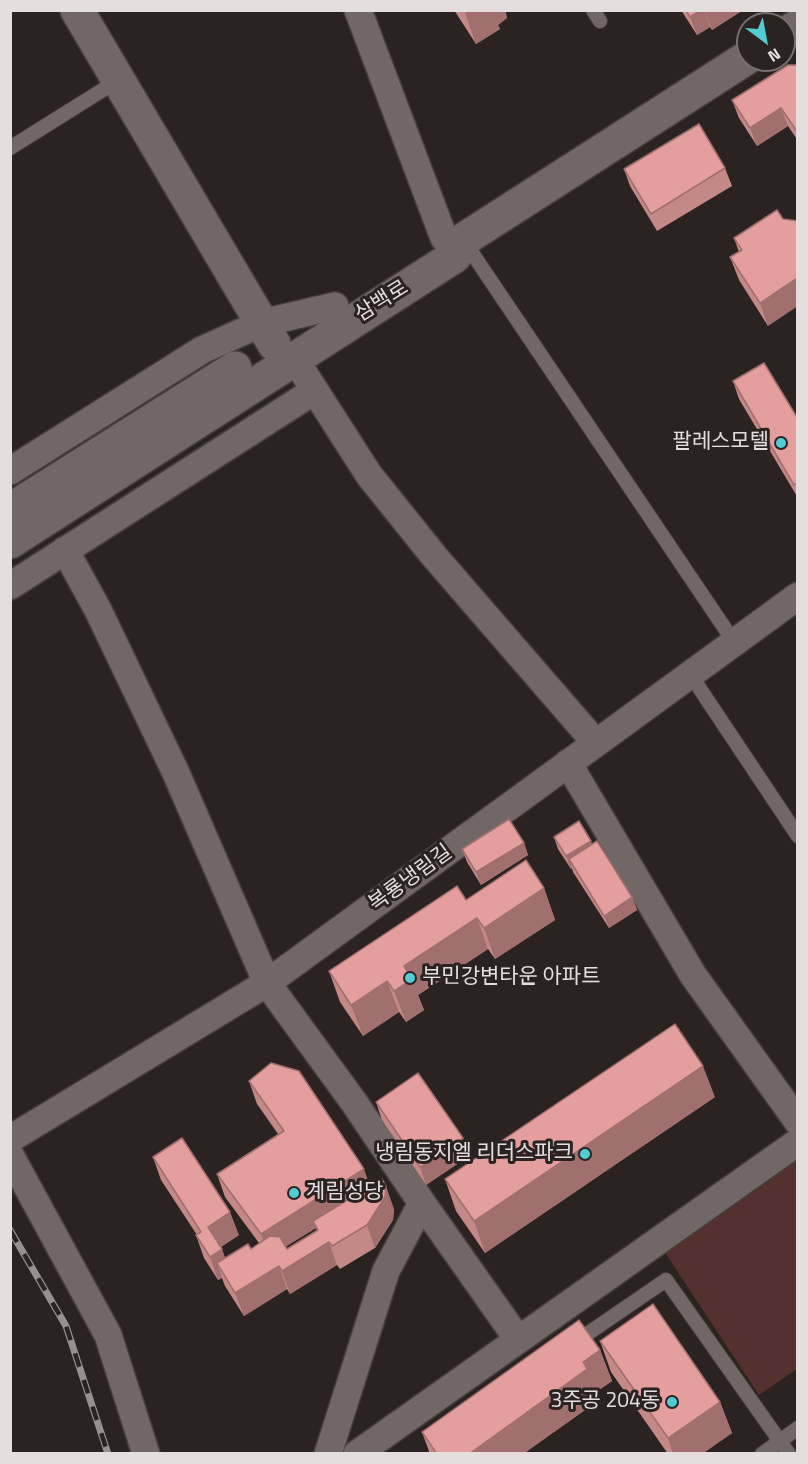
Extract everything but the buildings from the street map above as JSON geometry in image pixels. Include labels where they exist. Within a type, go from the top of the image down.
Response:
[{"type":"street","points":[[77,10],[117,81],[277,342],[314,391],[369,475],[434,556],[595,742]]},
{"type":"street","points":[[10,510],[335,306],[454,239],[358,10]]},
{"type":"street","name":"삼백로","points":[[10,542],[236,395],[277,342],[455,256],[454,239],[736,64]]},
{"type":"street","points":[[10,471],[202,350],[277,342]]},
{"type":"street","points":[[236,395],[314,391]]},
{"type":"street","points":[[10,586],[314,391]]},
{"type":"street","points":[[65,550],[98,610],[176,773],[267,983],[353,1101],[517,1338]]},
{"type":"street","name":"복룡냉림길","points":[[10,1139],[267,983],[595,742],[796,600]]},
{"type":"street","points":[[568,763],[693,975],[798,1122]]},
{"type":"street","points":[[357,1454],[517,1338],[798,1142]]},
{"type":"street","points":[[10,1155],[108,1335],[146,1454]]},
{"type":"street","points":[[328,1454],[386,1271],[422,1203]]},
{"type":"lane","points":[[10,148],[117,81]]},
{"type":"lane","points":[[454,239],[734,642]]},
{"type":"lane","points":[[690,674],[798,836]]},
{"type":"lane","points":[[557,1354],[666,1280],[789,1454]]},
{"type":"lane","points":[[762,1454],[798,1428]]},
{"type":"shaded area","points":[[797,1155],[797,1369],[759,1395],[662,1248]]},
{"type":"railway","points":[[10,1230],[66,1326],[108,1454]]},
{"type":"place","name":"팔레스모텔","points":[[781,443]]},
{"type":"place","name":"부민강변타운 아파트","points":[[410,978]]},
{"type":"place","name":"냉림동지엘 리더스파크","points":[[585,1154]]},
{"type":"place","name":"계림성당","points":[[294,1193]]},
{"type":"place","name":"3주공 204동","points":[[672,1402]]}]
